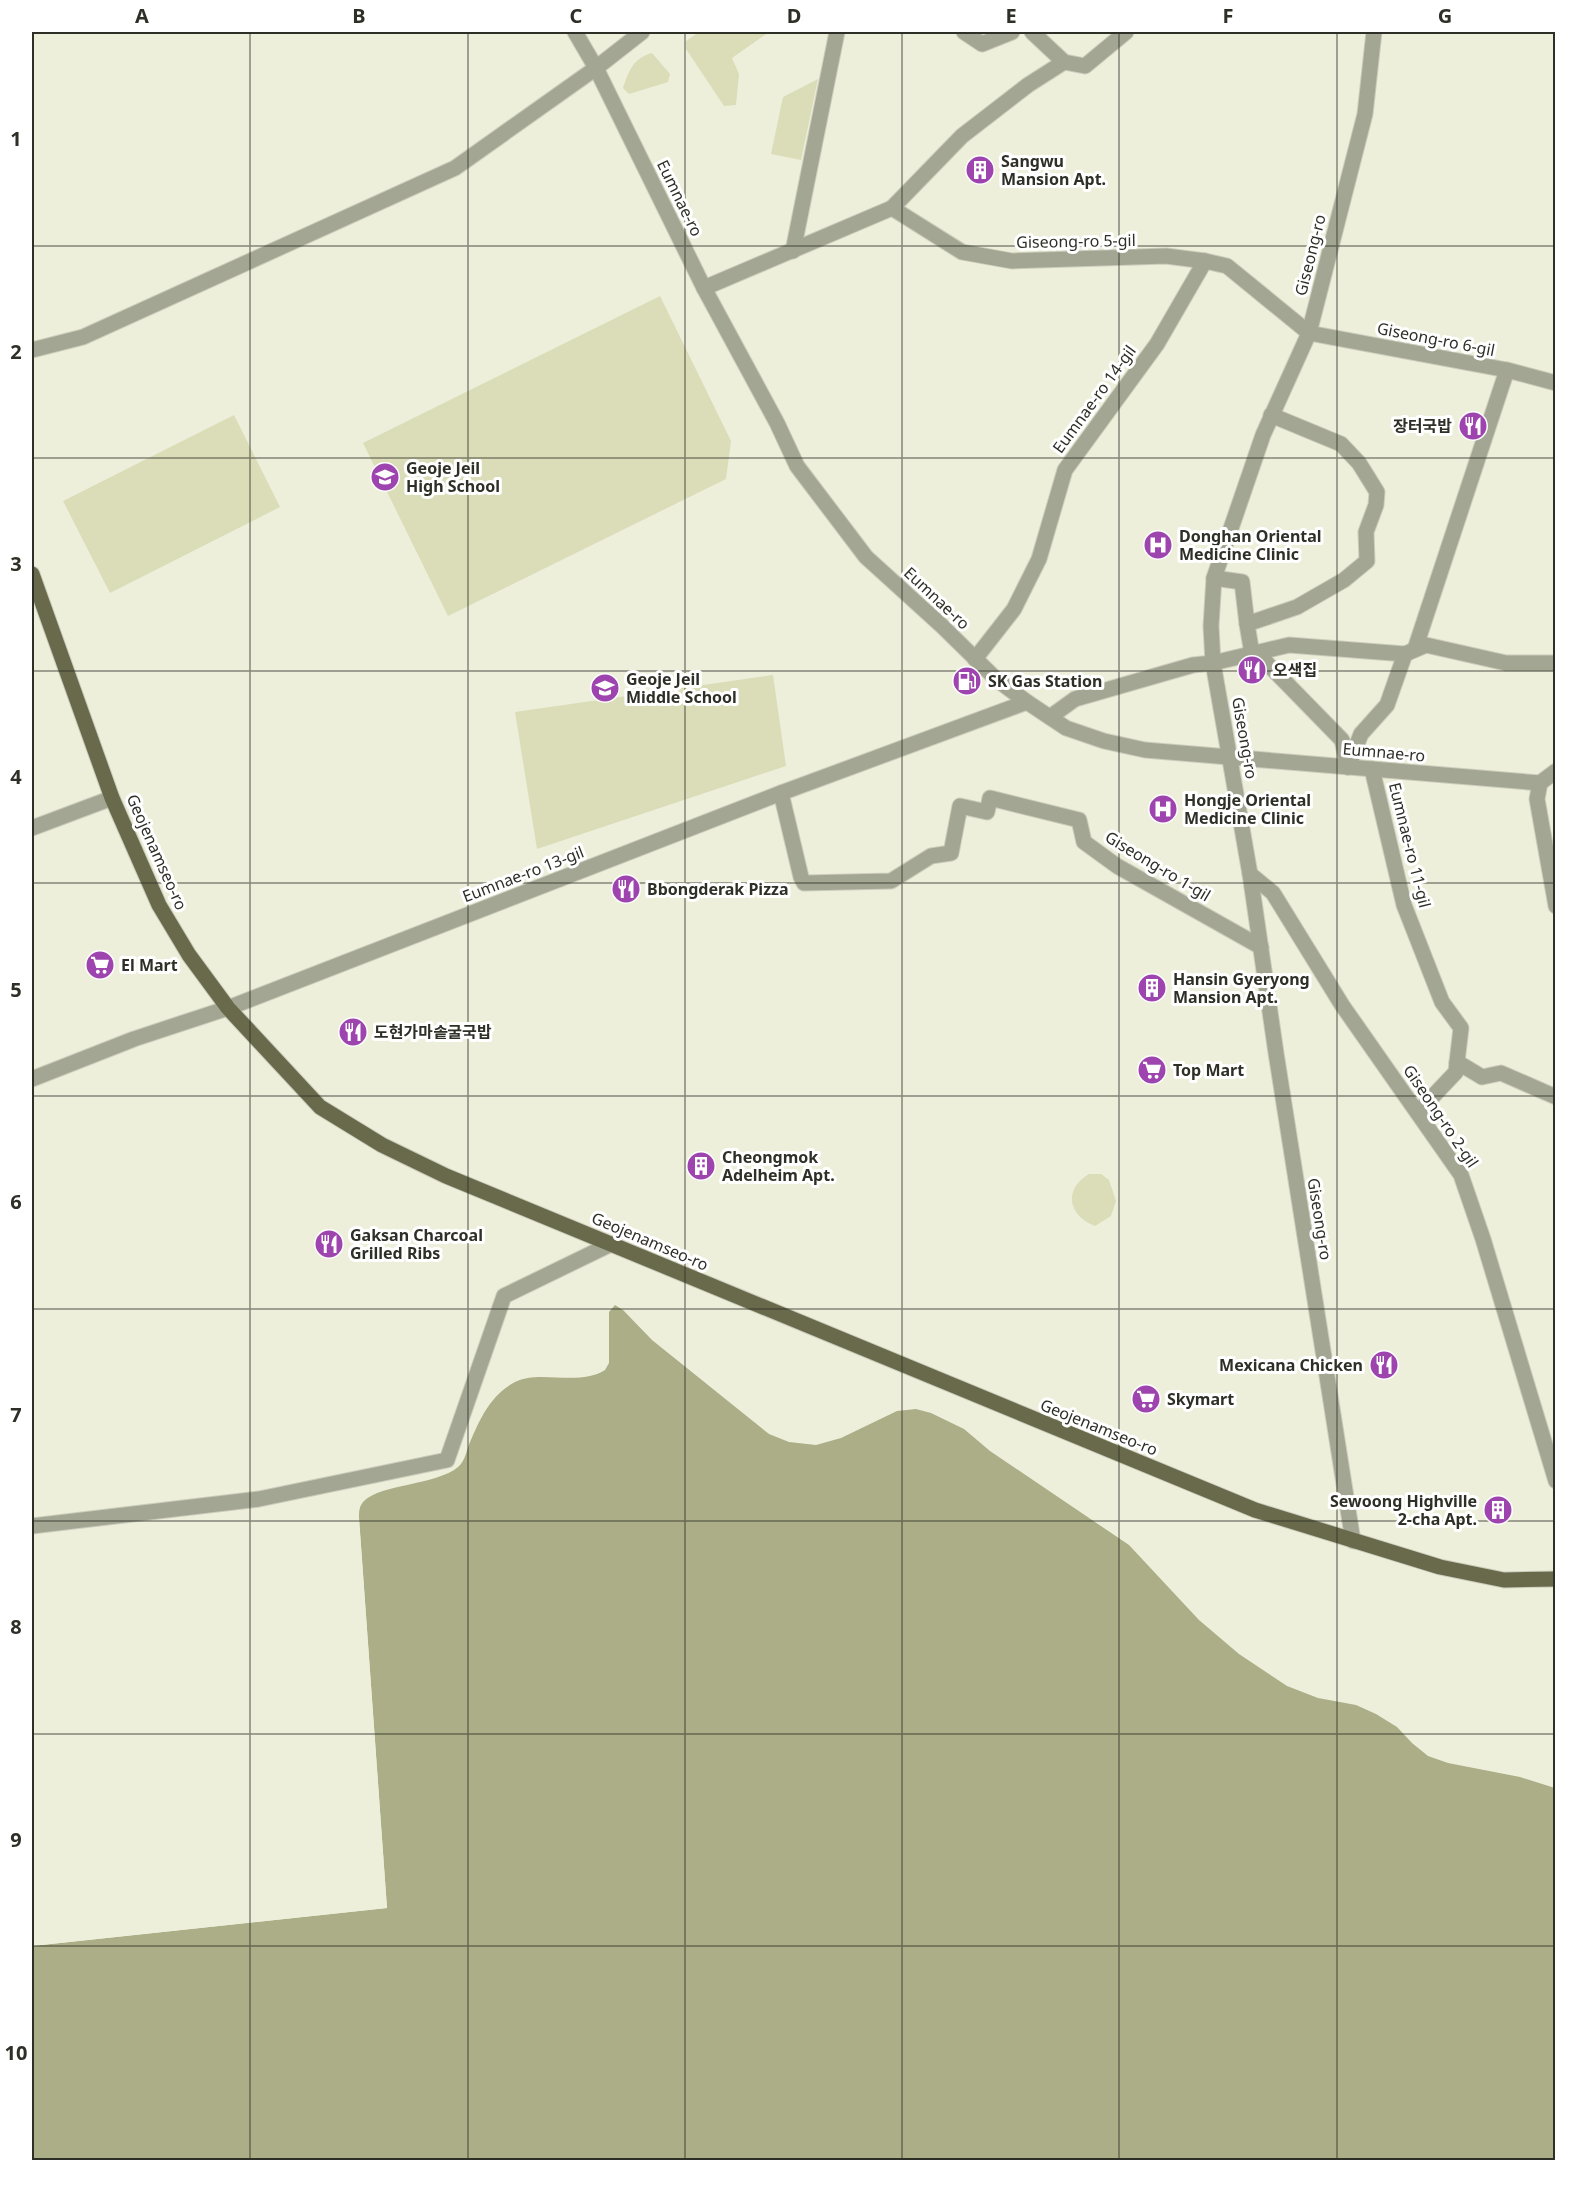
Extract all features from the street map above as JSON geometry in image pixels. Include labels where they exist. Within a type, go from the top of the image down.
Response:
[{"type":"main road","name":"Geojenamseo-ro","points":[[32,574],[112,798],[159,905],[189,955],[228,1008],[320,1107],[382,1145],[446,1176],[1255,1510],[1440,1567],[1504,1580],[1556,1579]]},
{"type":"street","name":"Eumnae-ro","points":[[575,32],[596,68],[704,288],[777,423],[797,466],[866,557],[996,679],[1066,728],[1104,741],[1145,750],[1540,783]]},
{"type":"street","points":[[32,350],[83,337],[455,168],[596,68],[642,32]]},
{"type":"street","points":[[793,251],[837,32]]},
{"type":"street","points":[[964,32],[982,44],[1012,32]]},
{"type":"street","points":[[1032,32],[1064,62],[1085,66],[1126,32]]},
{"type":"street","name":"Giseong-ro","points":[[1353,1540],[1250,874],[1213,663],[1210,626],[1214,578],[1271,415],[1309,333],[1365,114],[1374,32]]},
{"type":"street","points":[[704,288],[892,208],[962,136],[1028,85],[1064,62]]},
{"type":"street","name":"Giseong-ro 5-gil","points":[[892,208],[962,252],[1012,261],[1166,256],[1227,266],[1309,333]]},
{"type":"street","name":"Eumnae-ro 14-gil","points":[[975,659],[1014,609],[1039,559],[1065,470],[1157,344],[1205,261]]},
{"type":"street","name":"Giseong-ro 6-gil","points":[[1309,333],[1507,370],[1556,383]]},
{"type":"street","points":[[1348,767],[1361,734],[1387,705],[1410,652],[1507,370]]},
{"type":"street","points":[[1247,624],[1297,607],[1344,580],[1367,561],[1366,532],[1376,505],[1377,492],[1359,463],[1341,444],[1271,415]]},
{"type":"street","points":[[1214,578],[1242,582],[1247,624],[1255,653],[1342,740],[1348,767]]},
{"type":"street","points":[[1050,717],[1076,699],[1193,665],[1213,663],[1289,645],[1410,652],[1426,645],[1506,663],[1556,663]]},
{"type":"street","name":"Eumnae-ro 13-gil","points":[[32,1079],[134,1039],[228,1008],[781,793],[1027,702]]},
{"type":"street","name":"Eumnae-ro 11-gil","points":[[1372,769],[1404,905],[1442,1002],[1461,1028],[1457,1062]]},
{"type":"street","points":[[1556,771],[1540,783],[1537,799],[1556,906]]},
{"type":"street","name":"Giseong-ro 1-gil","points":[[781,793],[804,883],[891,881],[931,856],[951,853],[960,806],[987,812],[990,798],[1079,820],[1084,842],[1117,866],[1261,947]]},
{"type":"street","points":[[32,828],[112,798]]},
{"type":"street","name":"Giseong-ro 2-gil","points":[[1250,874],[1273,893],[1342,1005],[1461,1175],[1483,1239],[1556,1481]]},
{"type":"street","points":[[1418,1112],[1456,1072],[1457,1062],[1482,1077],[1501,1073],[1556,1097]]},
{"type":"street","points":[[32,1526],[259,1499],[447,1460],[504,1296],[611,1244]]},
{"type":"shaded area","points":[[699,32],[769,32],[732,58],[739,74],[736,105],[724,106],[686,49],[686,41]]},
{"type":"shaded area","points":[[652,53],[670,74],[668,82],[629,94],[623,88],[630,71],[640,58]]},
{"type":"shaded area","points":[[818,79],[801,160],[771,154],[783,97]]},
{"type":"shaded area","points":[[660,296],[731,441],[726,479],[448,616],[363,443]]},
{"type":"shaded area","points":[[234,415],[280,507],[110,593],[63,501]]},
{"type":"shaded area","points":[[773,675],[786,766],[537,849],[515,712]]},
{"type":"shaded area","points":[[1089,1174],[1101,1174],[1109,1180],[1116,1201],[1111,1216],[1095,1226],[1079,1216],[1072,1202],[1075,1187]]},
{"type":"shaded area","points":[[615,1305],[623,1310],[652,1340],[769,1434],[789,1442],[816,1445],[841,1438],[897,1411],[916,1409],[931,1413],[964,1429],[990,1451],[1129,1545],[1199,1620],[1239,1654],[1287,1686],[1318,1698],[1356,1705],[1376,1714],[1397,1727],[1428,1756],[1448,1763],[1520,1777],[1555,1788],[1555,2160],[32,2160],[32,1946],[387,1908],[360,1507],[372,1495],[437,1478],[458,1467],[486,1410],[498,1394],[515,1382],[536,1377],[583,1377],[605,1370],[609,1363],[609,1312]]},
{"type":"pier","points":[[359,1518],[387,1908],[32,1946],[32,1943],[384,1905],[356,1519]]},
{"type":"place","name":"Sangwu Mansion Apt.","points":[[980,170]]},
{"type":"place","name":"장터국밥","points":[[1473,426]]},
{"type":"place","name":"Geoje Jeil High School","points":[[385,477]]},
{"type":"place","name":"Donghan Oriental Medicine Clinic","points":[[1158,545]]},
{"type":"place","name":"오색집","points":[[1252,670]]},
{"type":"place","name":"SK Gas Station","points":[[967,681]]},
{"type":"place","name":"Geoje Jeil Middle School","points":[[605,688]]},
{"type":"place","name":"Hongje Oriental Medicine Clinic","points":[[1163,809]]},
{"type":"place","name":"Bbongderak Pizza","points":[[626,889]]},
{"type":"place","name":"El Mart","points":[[100,965]]},
{"type":"place","name":"Hansin Gyeryong Mansion Apt.","points":[[1152,988]]},
{"type":"place","name":"도현가마솥굴국밥","points":[[353,1032]]},
{"type":"place","name":"Top Mart","points":[[1152,1070]]},
{"type":"place","name":"Cheongmok Adelheim Apt.","points":[[701,1166]]},
{"type":"place","name":"Gaksan Charcoal Grilled Ribs","points":[[329,1244]]},
{"type":"place","name":"Mexicana Chicken","points":[[1384,1365]]},
{"type":"place","name":"Skymart","points":[[1146,1399]]},
{"type":"place","name":"Sewoong Highville 2-cha Apt.","points":[[1498,1510]]}]
